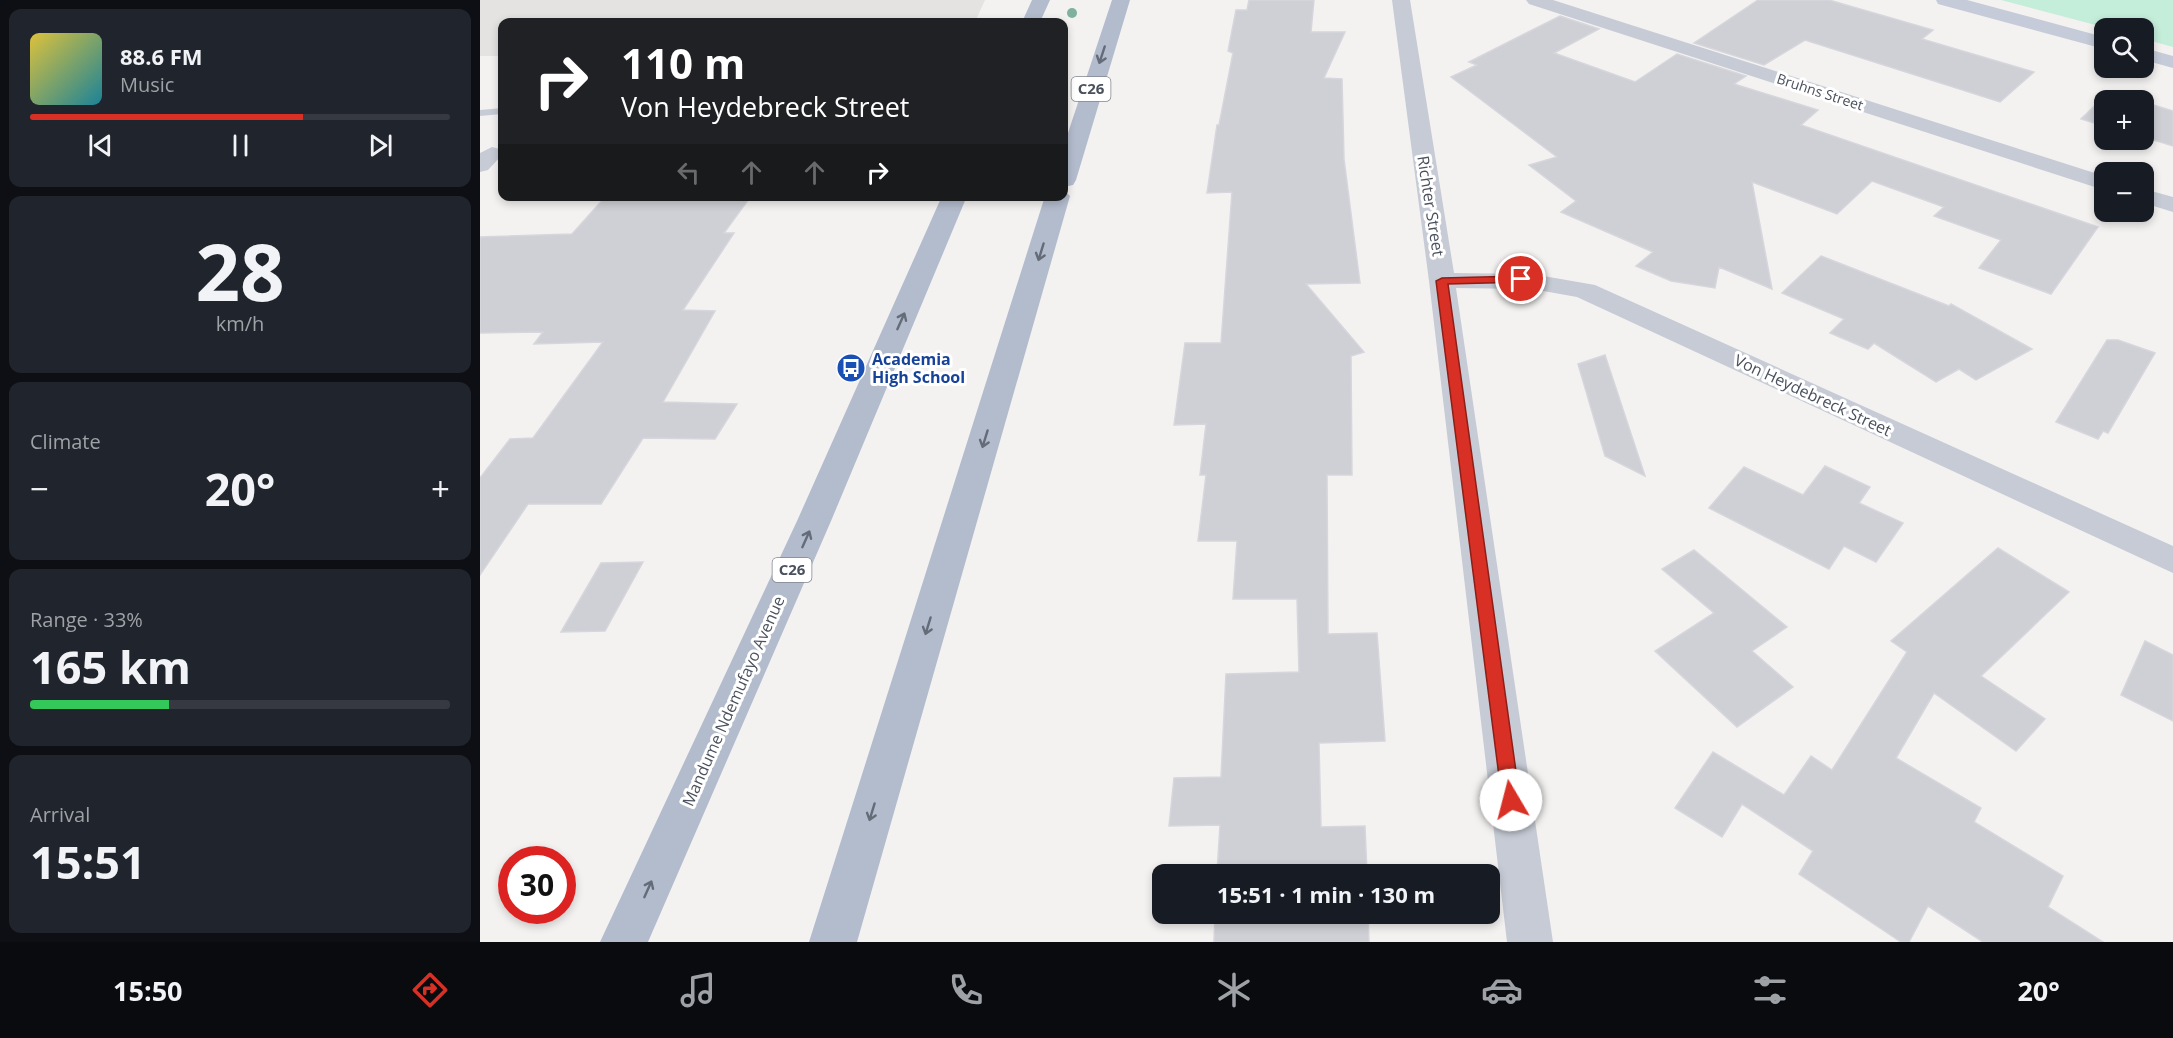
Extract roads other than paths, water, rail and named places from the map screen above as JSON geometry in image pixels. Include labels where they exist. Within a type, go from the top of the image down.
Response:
[{"type":"main road","points":[[1033,18],[1041,0]]},
{"type":"main road","name":"C26","points":[[1068,167],[1121,0]]},
{"type":"main road","points":[[1945,0],[2094,40]]},
{"type":"main road","points":[[2154,57],[2173,62]]},
{"type":"main road","name":"Mandume Ndemufayo Avenue","points":[[624,942],[818,510],[953,201]]},
{"type":"main road","points":[[833,942],[1056,201]]},
{"type":"street","name":"Bruhns Street","points":[[1535,0],[2094,180]]},
{"type":"street","name":"Richter Street","points":[[1401,2],[1442,281],[1530,942]]},
{"type":"street","points":[[2154,199],[2173,205]]},
{"type":"street","name":"Von Heydebreck Street","points":[[1442,281],[1521,279],[1559,283],[1586,291],[2173,560]]},
{"type":"lane","points":[[480,112],[498,111]]},
{"type":"place","name":"Academia High School","points":[[851,368]]}]
